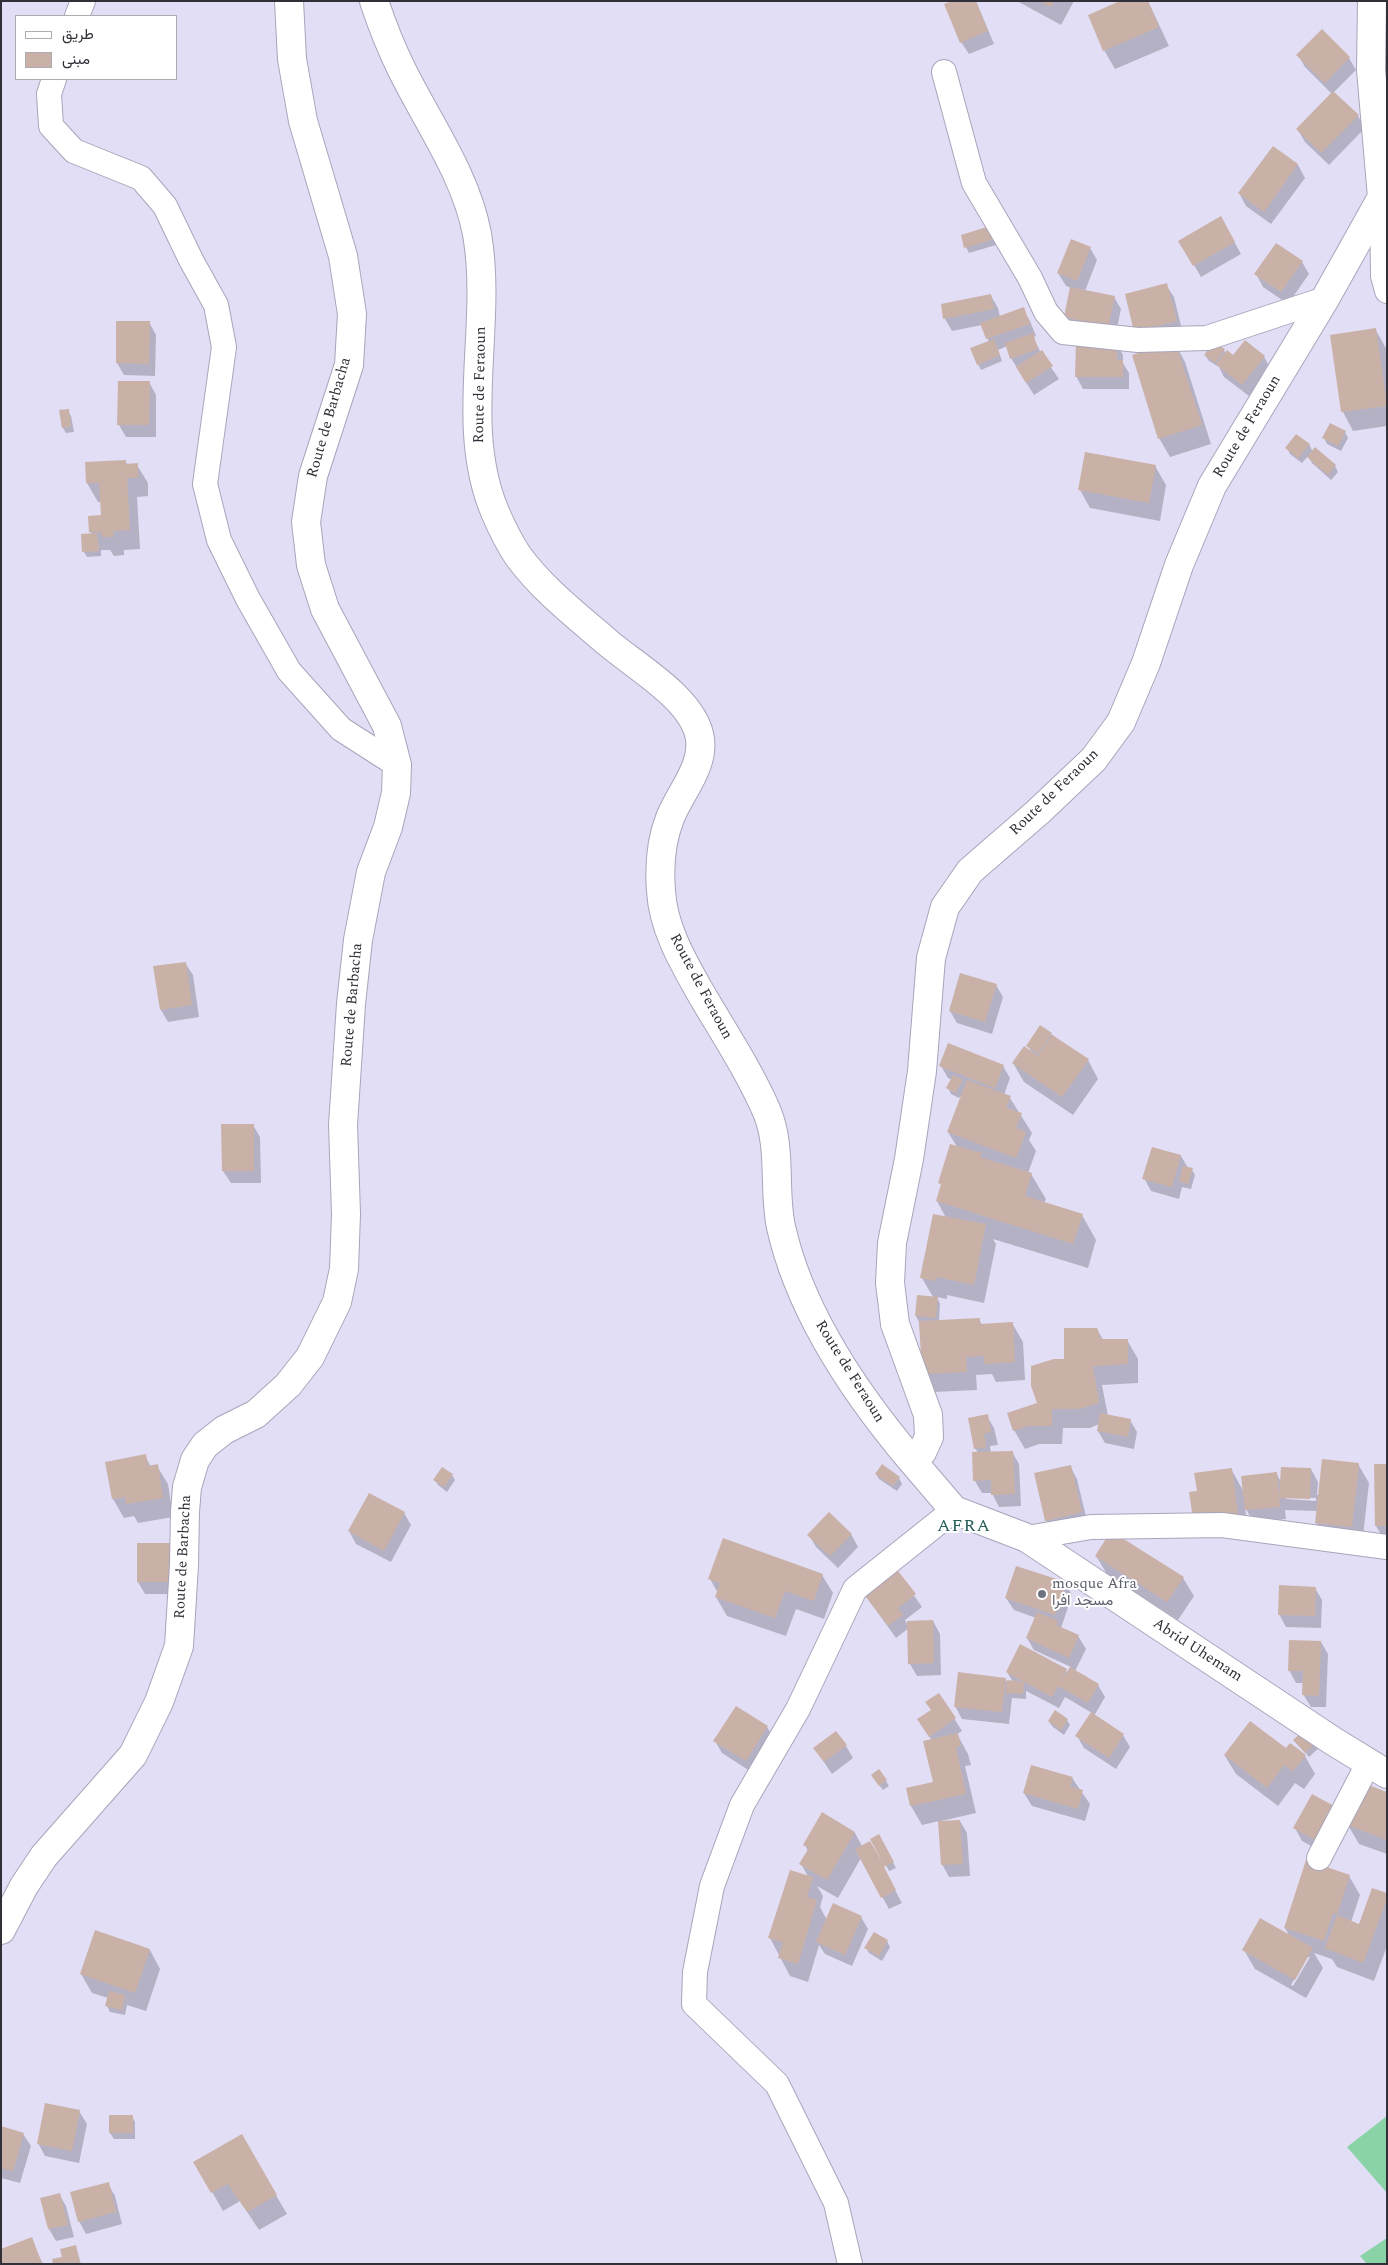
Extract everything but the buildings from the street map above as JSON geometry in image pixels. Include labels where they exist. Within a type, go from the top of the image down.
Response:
[{"type":"main road","name":"Route de Barbacha","points":[[1,1930],[24,1886],[44,1856],[134,1755],[159,1702],[179,1646],[185,1512],[188,1487],[195,1460],[205,1445],[224,1430],[256,1414],[288,1385],[310,1357],[325,1332],[338,1302],[344,1269],[346,1214],[343,1125],[358,940],[371,872],[388,827],[396,793],[397,765],[387,726],[325,609],[311,565],[306,522],[313,476],[349,365],[352,314],[343,256],[303,121],[292,59],[289,1]]},
{"type":"main road","name":"Route de Feraoun","points":[[374,1],[402,70],[464,190],[477,234],[482,296],[478,437],[484,479],[496,513],[518,556],[547,587],[609,644],[663,686],[691,716],[700,737],[698,763],[670,818],[660,856],[661,895],[669,931],[686,968],[752,1082],[769,1117],[775,1147],[780,1223],[793,1270],[805,1300],[835,1354],[888,1432],[913,1462],[922,1452],[929,1437],[928,1415],[895,1324],[890,1282],[892,1243],[909,1159],[922,1071],[931,958],[945,907],[970,871],[1038,812],[1094,759],[1121,722],[1146,663],[1179,565],[1212,486],[1325,299],[1384,195]]},
{"type":"main road","points":[[1372,1],[1371,70],[1384,195]]},
{"type":"main road","name":"Abrid Uhemam","points":[[913,1462],[954,1510],[1027,1538],[1378,1768]]},
{"type":"street","points":[[77,15],[83,1]]},
{"type":"street","points":[[944,72],[974,184],[1030,278],[1046,312],[1063,332],[1138,340],[1207,338],[1325,299]]},
{"type":"street","points":[[54,80],[48,94],[50,126],[74,151],[141,178],[165,206],[190,260],[216,305],[224,347],[205,484],[219,540],[248,599],[289,671],[341,729],[397,765]]},
{"type":"street","points":[[1384,195],[1383,276],[1387,291]]},
{"type":"street","points":[[850,2264],[836,2203],[777,2084],[694,2004],[695,1972],[712,1886],[742,1805],[798,1708],[855,1589],[954,1510]]},
{"type":"street","points":[[1027,1538],[1091,1527],[1222,1525],[1387,1547]]},
{"type":"street","points":[[1319,1858],[1378,1768]]},
{"type":"green space","points":[[1387,2116],[1387,2193],[1347,2147]]},
{"type":"green space","points":[[1387,2238],[1387,2264],[1367,2264],[1360,2256]]},
{"type":"place","name":"mosque Afra مسجد افرا","points":[[1042,1594]]},
{"type":"district","name":"AFRA","points":[[964,1527]]}]
